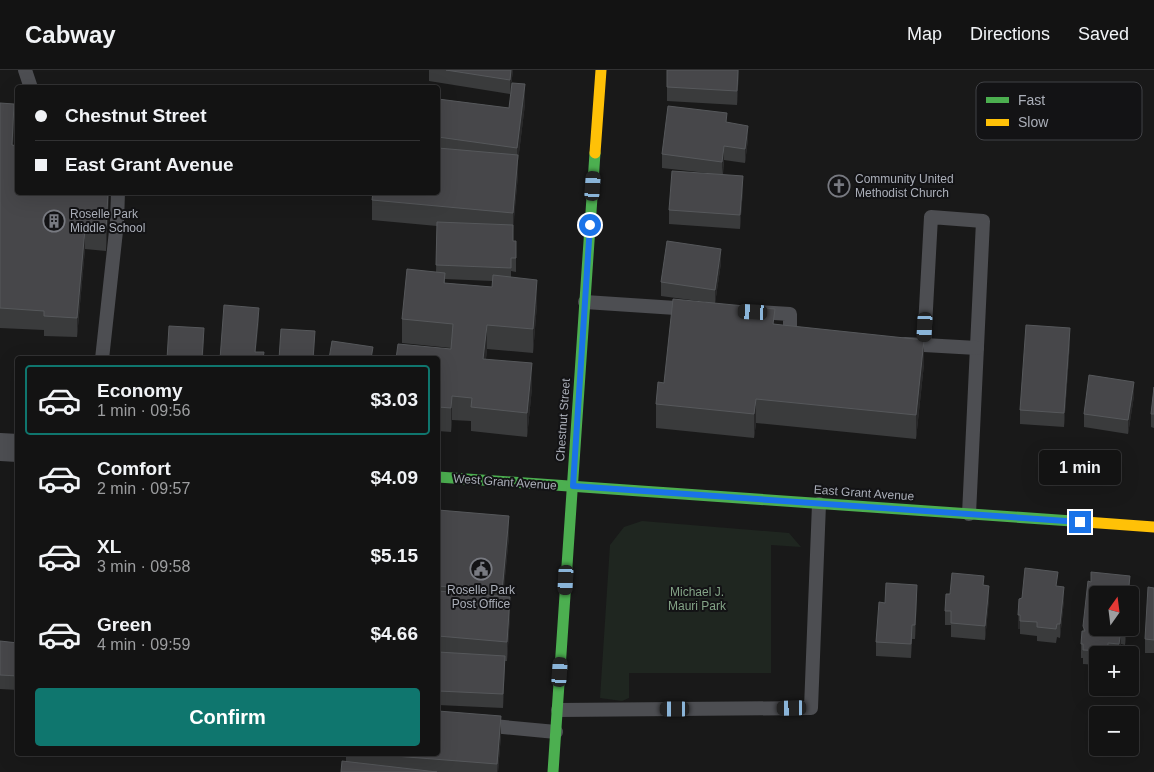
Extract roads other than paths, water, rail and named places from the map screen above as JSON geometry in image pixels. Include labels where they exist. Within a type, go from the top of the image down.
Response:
[{"type":"street","name":"Chestnut Street","points":[[554,772],[601,70]]},
{"type":"street","points":[[0,447],[15,448]]},
{"type":"street","name":"West Grant Avenue","points":[[440,477],[573,486]]},
{"type":"street","name":"East Grant Avenue","points":[[573,486],[1154,527]]},
{"type":"lane","points":[[25,70],[30,85]]},
{"type":"lane","points":[[102,356],[118,222],[118,195]]},
{"type":"lane","points":[[924,345],[931,217],[983,221],[969,514]]},
{"type":"lane","points":[[585,302],[702,309]]},
{"type":"lane","points":[[742,312],[790,314],[790,336],[810,337]]},
{"type":"lane","points":[[896,343],[977,348]]},
{"type":"lane","points":[[558,710],[811,708],[820,504]]},
{"type":"lane","points":[[467,724],[556,732]]},
{"type":"place","name":"Community United Methodist Church","points":[[839,186]]},
{"type":"place","name":"Roselle Park Middle School","points":[[54,221]]},
{"type":"place","name":"Roselle Park Post Office","points":[[481,569]]},
{"type":"park label","name":"Michael J. Mauri Park","points":[[697,599]]}]
